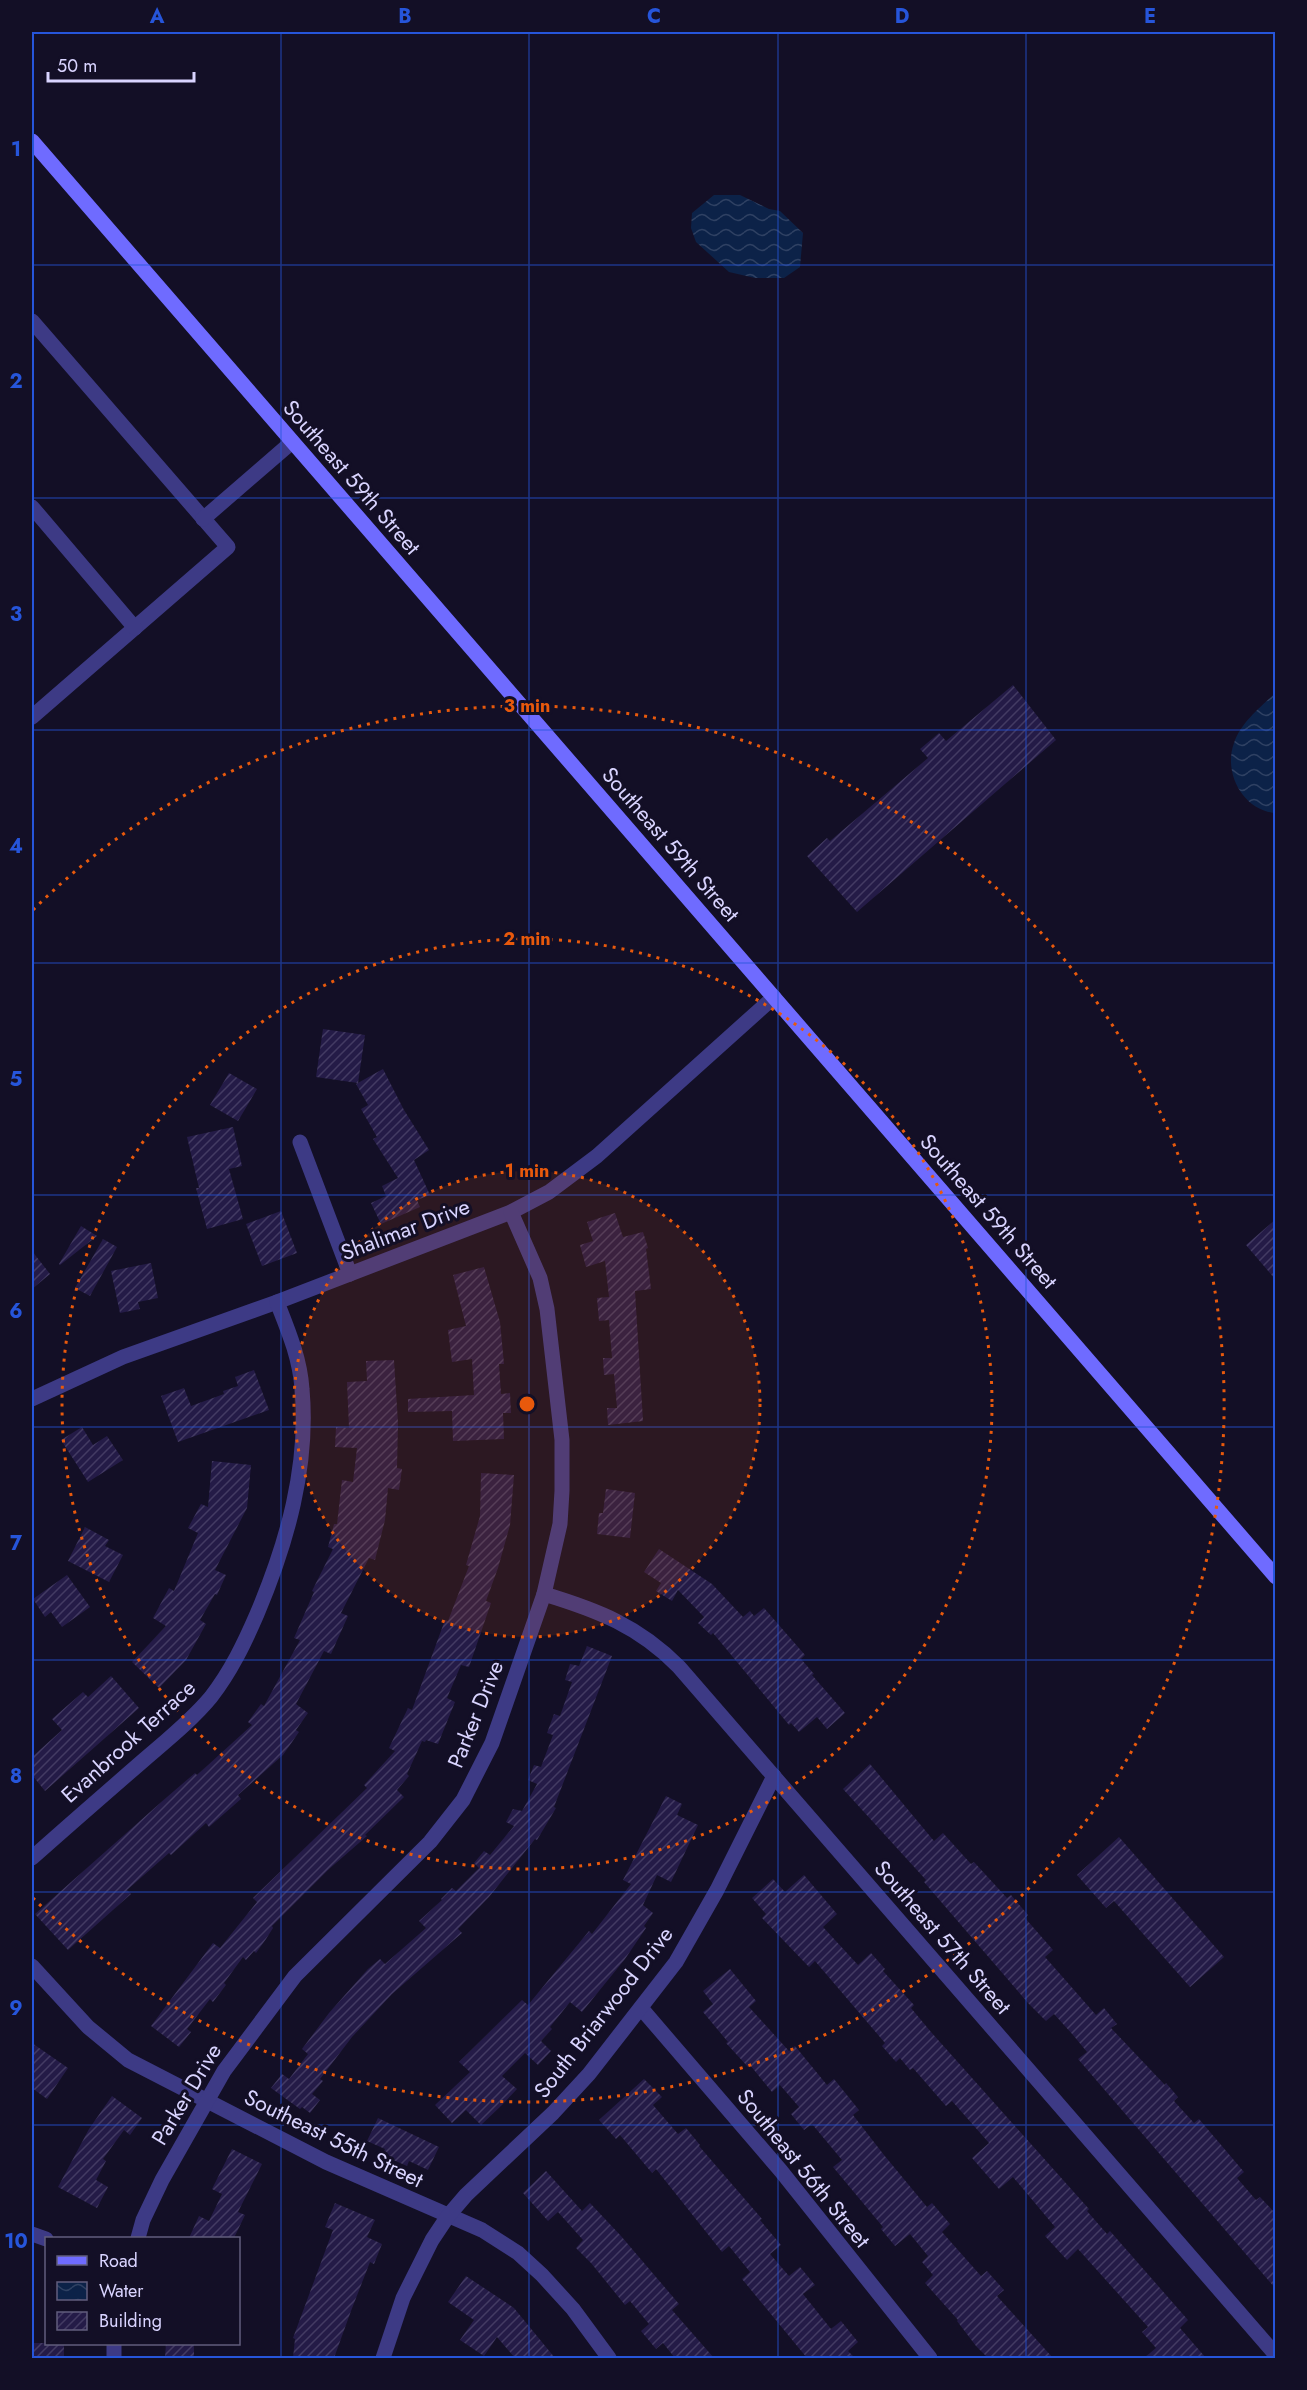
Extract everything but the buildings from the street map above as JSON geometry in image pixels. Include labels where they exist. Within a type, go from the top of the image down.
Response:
[{"type":"main road","name":"Southeast 59th Street","points":[[32,141],[1275,1576]]},
{"type":"street","points":[[32,321],[228,547],[32,717]]},
{"type":"street","points":[[203,519],[292,442]]},
{"type":"street","points":[[32,507],[135,628]]},
{"type":"street","name":"Shalimar Drive","points":[[32,1399],[123,1357],[277,1302],[511,1212],[549,1192],[581,1169],[774,997]]},
{"type":"street","points":[[300,1142],[350,1274]]},
{"type":"street","name":"Parker Drive","points":[[138,2237],[143,2220],[162,2180],[224,2071],[295,1976],[430,1842],[463,1800],[492,1743],[544,1594],[560,1524],[562,1491],[560,1419],[547,1308],[540,1278],[511,1212]]},
{"type":"street","name":"Evanbrook Terrace","points":[[32,1858],[174,1733],[209,1699],[236,1661],[247,1637],[270,1584],[286,1534],[297,1491],[303,1451],[302,1386],[293,1343],[277,1302]]},
{"type":"street","name":"Southeast 57th Street","points":[[544,1594],[596,1610],[645,1637],[679,1667],[1275,2355]]},
{"type":"street","name":"South Briarwood Drive","points":[[383,2358],[389,2334],[404,2298],[432,2240],[447,2216],[466,2195],[554,2113],[589,2074],[676,1962],[698,1927],[774,1776]]},
{"type":"street","name":"Southeast 55th Street","points":[[32,1966],[70,2010],[105,2043],[128,2060],[326,2162],[482,2230],[518,2253],[573,2309],[609,2358]]},
{"type":"street","name":"Southeast 56th Street","points":[[641,2008],[781,2171],[930,2358]]},
{"type":"water","points":[[714,195],[740,195],[769,209],[780,211],[803,233],[800,267],[784,278],[755,278],[729,272],[696,242],[691,228],[692,213]]},
{"type":"water","points":[[1275,693],[1275,813],[1254,805],[1238,788],[1231,766],[1231,754],[1241,728]]}]
